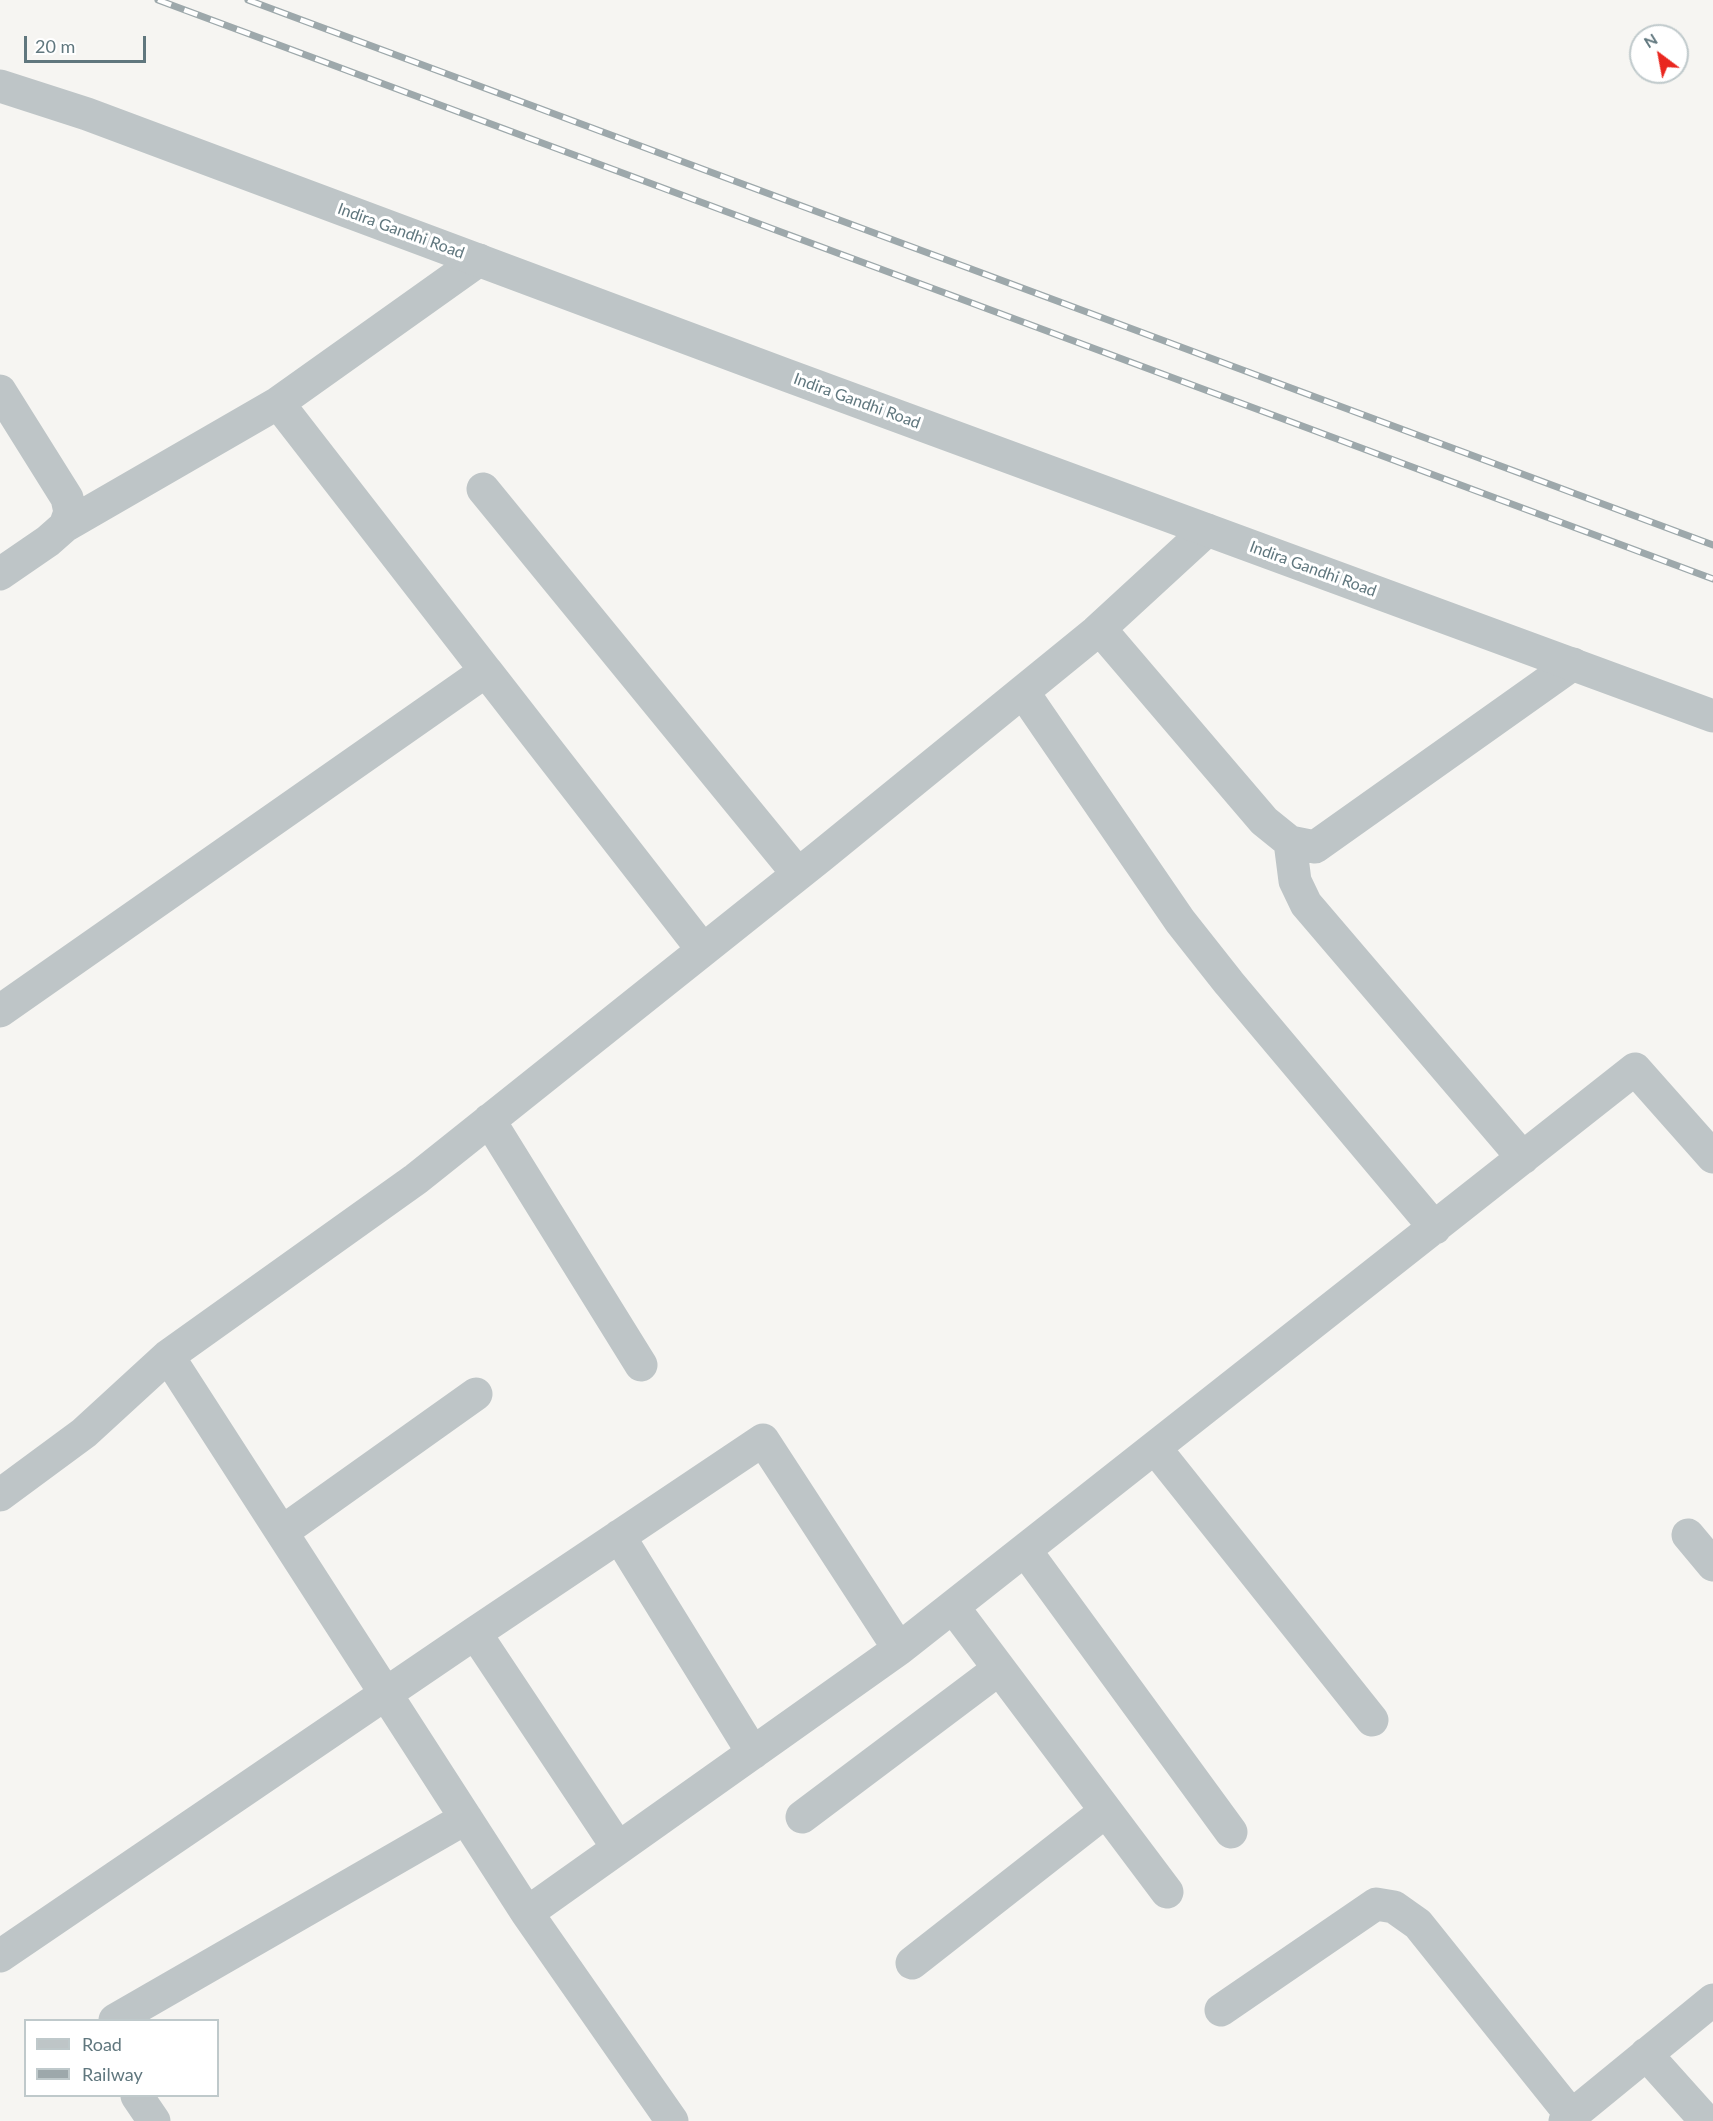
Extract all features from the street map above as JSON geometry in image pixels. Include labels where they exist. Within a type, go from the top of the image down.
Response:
[{"type":"street","name":"Indira Gandhi Road","points":[[0,86],[98,118],[1713,716]]},
{"type":"street","points":[[0,574],[48,541],[65,526],[278,404],[479,260]]},
{"type":"street","points":[[0,391],[67,498],[70,512],[65,526]]},
{"type":"street","points":[[278,404],[703,950]]},
{"type":"street","points":[[483,489],[798,874]]},
{"type":"street","points":[[0,1495],[84,1433],[168,1356],[416,1179],[703,950],[1100,629],[1207,530]]},
{"type":"street","points":[[1100,629],[1264,821],[1290,842],[1314,847],[1573,664]]},
{"type":"street","points":[[0,1011],[486,671]]},
{"type":"street","points":[[1023,692],[1180,921],[1229,983],[1435,1228]]},
{"type":"street","points":[[1290,842],[1295,881],[1305,904],[1523,1158]]},
{"type":"street","points":[[527,1913],[899,1649],[1635,1070],[1713,1157]]},
{"type":"street","points":[[489,1120],[640,1365]]},
{"type":"street","points":[[168,1356],[527,1913],[672,2121]]},
{"type":"street","points":[[282,1532],[476,1394]]},
{"type":"street","points":[[4,1945],[386,1693],[763,1440],[899,1649]]},
{"type":"street","points":[[1155,1448],[1372,1720]]},
{"type":"street","points":[[1688,1535],[1713,1565]]},
{"type":"street","points":[[619,1536],[753,1753]]},
{"type":"street","points":[[1025,1550],[1231,1832]]},
{"type":"street","points":[[953,1607],[1167,1892]]},
{"type":"street","points":[[475,1633],[618,1848]]},
{"type":"street","points":[[802,1817],[999,1669]]},
{"type":"street","points":[[912,1963],[1106,1811]]},
{"type":"street","points":[[117,2019],[466,1818]]},
{"type":"street","points":[[1221,2010],[1376,1904],[1394,1907],[1418,1924],[1568,2118],[1713,2000]]},
{"type":"street","points":[[1646,2054],[1706,2121]]},
{"type":"street","points":[[138,2097],[154,2121]]},
{"type":"railway","points":[[158,0],[1713,579]]},
{"type":"railway","points":[[248,0],[1713,545]]}]
